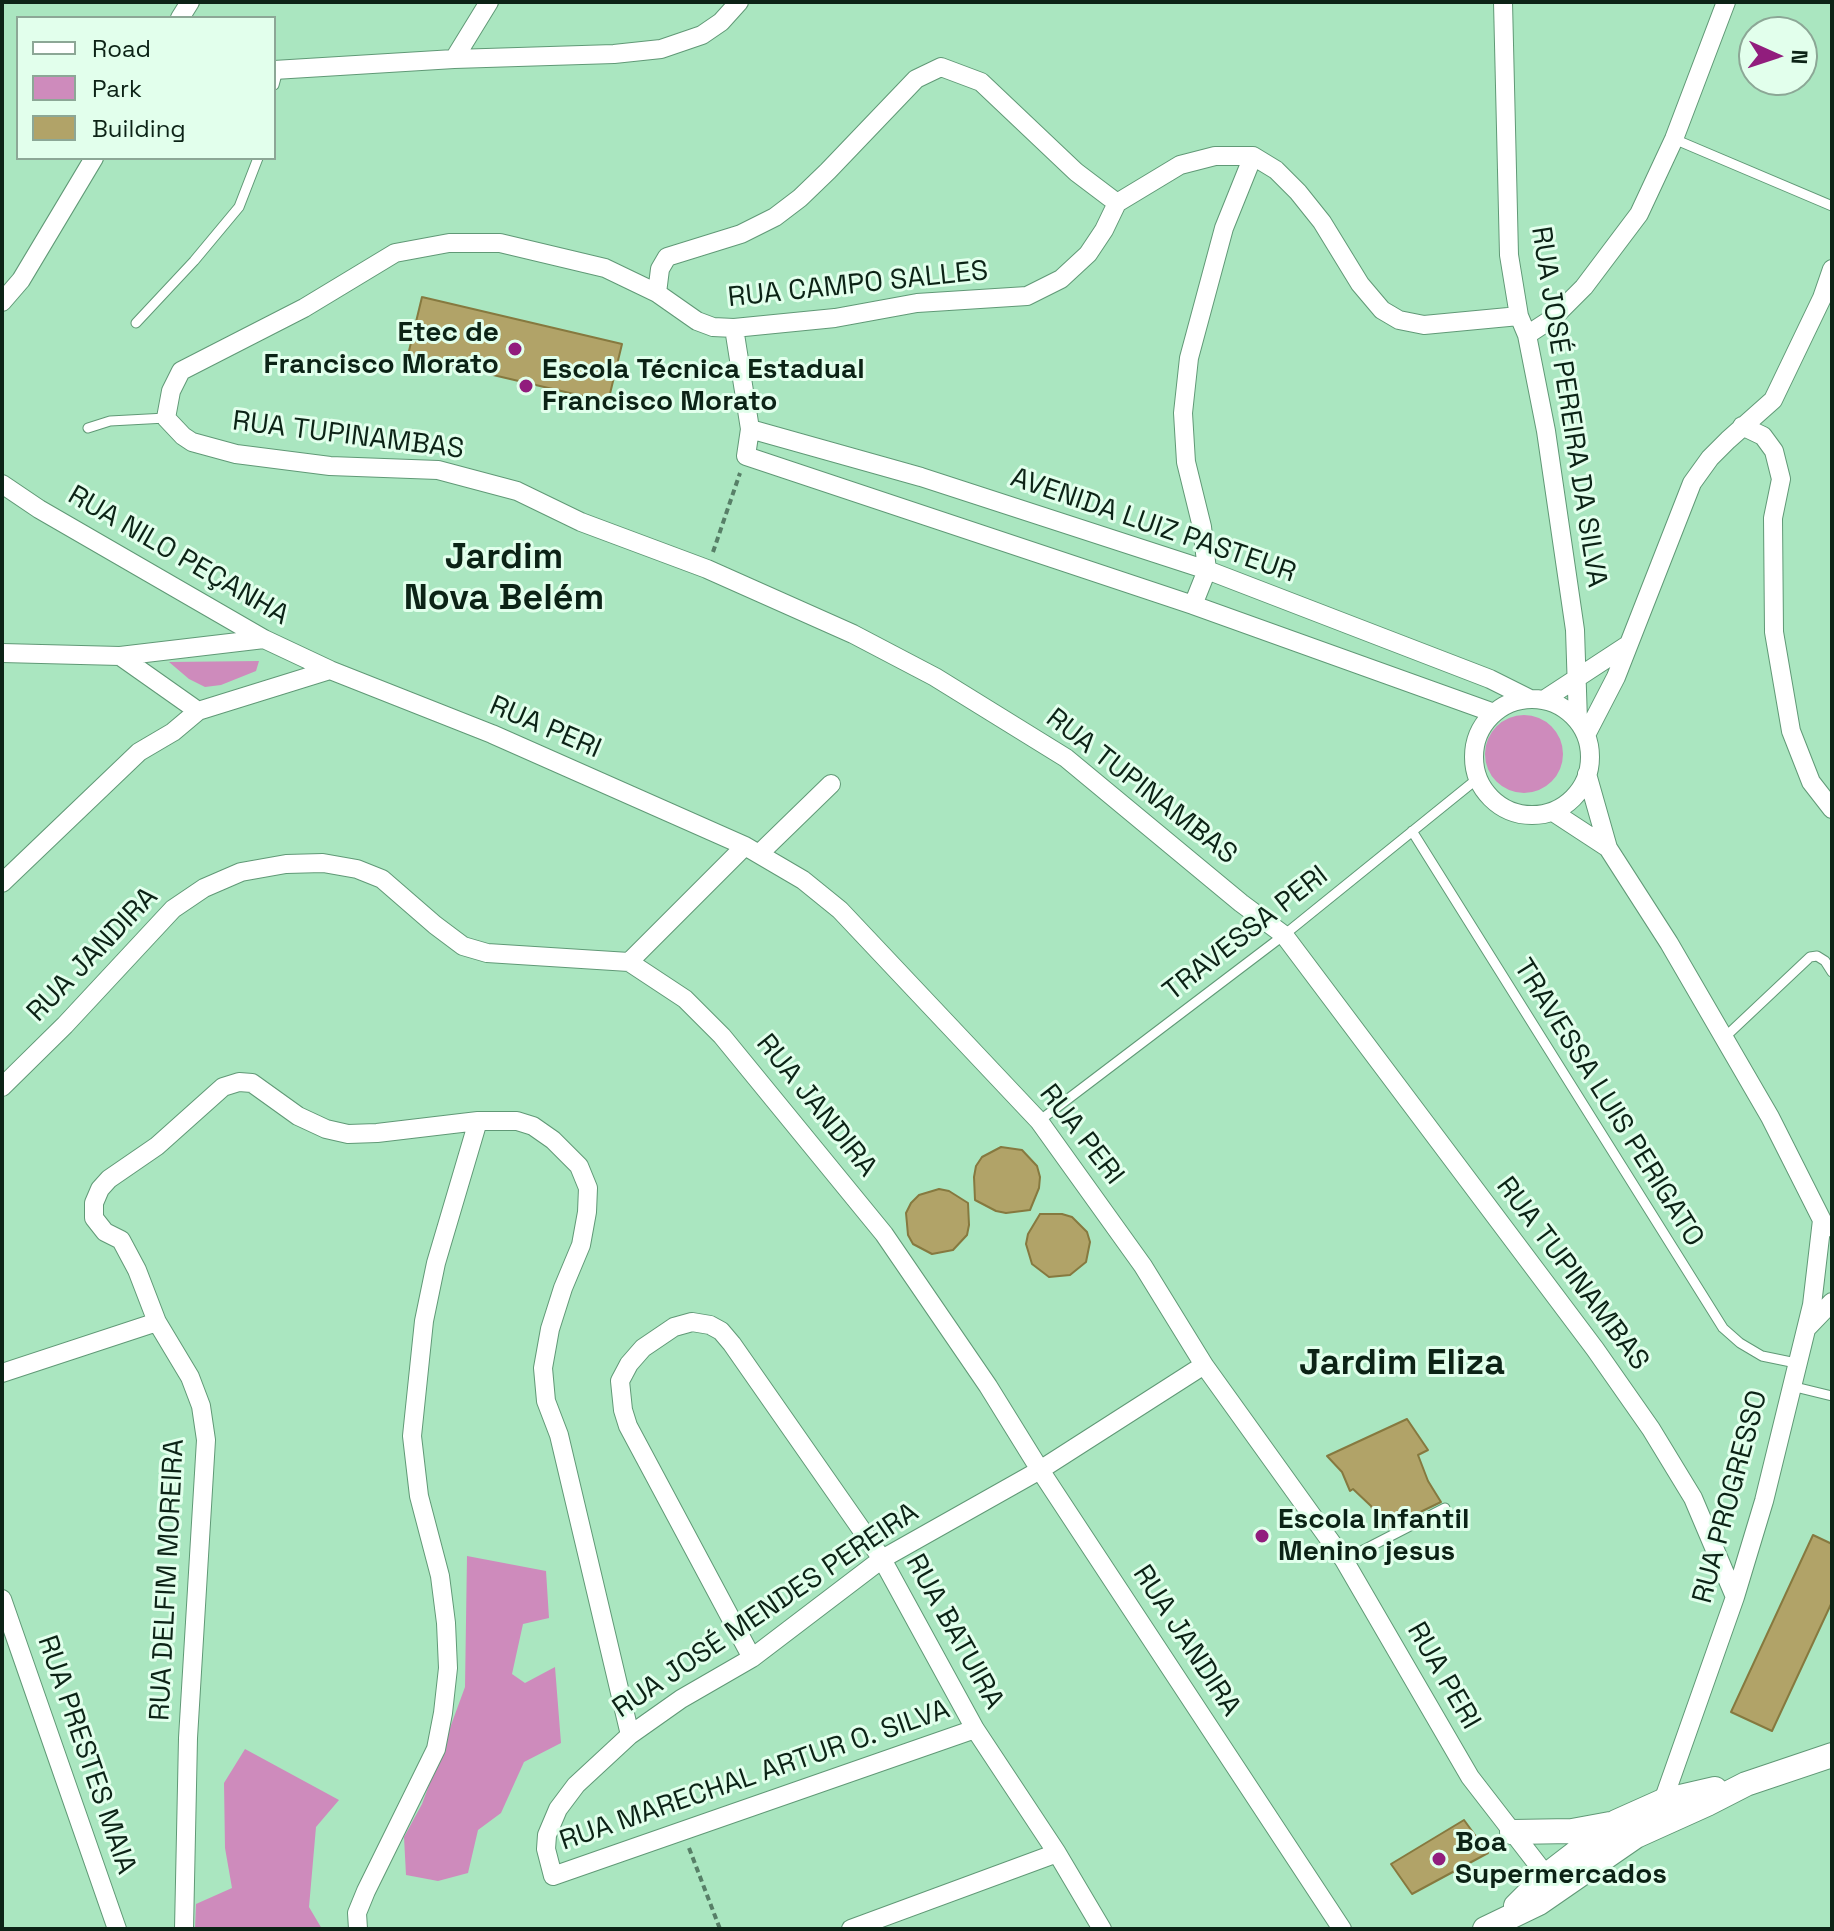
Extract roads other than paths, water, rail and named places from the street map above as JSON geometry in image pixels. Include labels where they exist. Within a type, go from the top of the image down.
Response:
[{"type":"main road","points":[[1512,1832],[1572,1831],[1662,1813],[1832,1755]]},
{"type":"main road","points":[[1494,1924],[1552,1884],[1636,1836],[1662,1813]]},
{"type":"main road","points":[[1552,1884],[1616,1822]]},
{"type":"street","points":[[454,59],[489,2]]},
{"type":"street","points":[[276,75],[454,59],[614,54],[661,49],[702,35],[721,22],[739,2]]},
{"type":"street","name":"RUA JOSÉ PEREIRA DA SILVA","points":[[1503,2],[1509,255],[1519,316],[1527,335],[1546,431],[1573,616],[1582,728]]},
{"type":"street","points":[[1527,335],[1553,318],[1594,275],[1639,214],[1674,139],[1726,2]]},
{"type":"street","points":[[657,293],[660,269],[667,257],[741,234],[775,217],[828,171],[916,79],[941,67],[981,82],[1076,172],[1117,203],[1180,165],[1215,156],[1253,156],[1276,170],[1298,192],[1322,222],[1360,284],[1382,310],[1399,320],[1424,325],[1519,316]]},
{"type":"street","points":[[1193,605],[1207,570],[1202,527],[1186,462],[1183,413],[1189,358],[1224,228],[1253,156]]},
{"type":"street","points":[[2,302],[21,280],[93,160]]},
{"type":"street","name":"RUA CAMPO SALLES","points":[[166,418],[171,391],[181,371],[304,308],[395,253],[449,243],[500,243],[605,268],[657,293],[697,321],[713,327],[734,328],[835,318],[917,303],[1027,296],[1061,279],[1088,254],[1117,203]]},
{"type":"street","points":[[1582,728],[1616,677],[1692,483],[1710,458],[1773,400],[1822,298],[1832,269]]},
{"type":"street","points":[[734,328],[750,429],[746,456],[1193,605],[1494,713]]},
{"type":"street","name":"RUA TUPINAMBAS","points":[[166,418],[192,442],[236,454],[330,466],[438,470],[517,491],[581,522],[707,569],[853,634],[935,677],[1066,758],[1284,935],[1595,1349],[1651,1429],[1693,1498],[1735,1597]]},
{"type":"street","points":[[1742,426],[1763,436],[1774,451],[1781,479],[1773,518],[1774,632],[1791,731],[1811,782],[1832,809]]},
{"type":"street","name":"AVENIDA LUIZ PASTEUR","points":[[750,429],[921,477],[1207,570],[1537,699]]},
{"type":"street","name":"RUA NILO PEÇANHA","points":[[2,484],[39,509],[264,639],[330,670]]},
{"type":"street","points":[[6,656],[120,656],[264,639]]},
{"type":"street","points":[[1537,699],[1564,708],[1582,728],[1590,750],[1587,774],[1577,796],[1553,812],[1531,817],[1499,807],[1477,779],[1473,762],[1475,744],[1482,727],[1494,713],[1510,703],[1537,699],[1602,663],[1629,644]]},
{"type":"street","points":[[120,656],[198,711]]},
{"type":"street","points":[[2,883],[139,752],[173,732],[198,711],[330,670]]},
{"type":"street","name":"RUA PERI","points":[[330,670],[492,734],[752,850],[803,880],[840,910],[1039,1121],[1143,1266],[1204,1365],[1344,1560],[1470,1777],[1552,1884]]},
{"type":"street","points":[[1587,774],[1608,848],[1669,943],[1770,1117],[1832,1237]]},
{"type":"street","points":[[629,962],[752,850],[831,784]]},
{"type":"street","points":[[1553,812],[1608,848]]},
{"type":"street","name":"RUA JANDIRA","points":[[2,1087],[65,1025],[173,909],[204,888],[241,872],[286,864],[323,863],[357,869],[382,879],[463,946],[487,953],[629,962],[685,999],[722,1036],[874,1222],[988,1386],[1342,1929]]},
{"type":"street","name":"RUA DELFIM MOREIRA","points":[[184,1929],[188,1738],[206,1440],[201,1406],[190,1377],[157,1322],[137,1270],[121,1240],[105,1232],[94,1218],[94,1203],[109,1179],[157,1146],[223,1087],[239,1082],[252,1083],[264,1089],[298,1116],[326,1129],[348,1134],[478,1121]]},
{"type":"street","points":[[358,1929],[357,1913],[436,1749],[443,1713],[448,1668],[446,1623],[440,1576],[419,1496],[412,1436],[427,1306],[436,1263],[478,1121],[517,1121],[533,1126],[570,1155],[579,1166],[588,1188],[581,1245],[554,1315],[543,1368],[546,1401],[559,1435],[630,1735]]},
{"type":"street","name":"RUA PROGRESSO","points":[[1662,1813],[1764,1501],[1805,1330],[1819,1262],[1822,1220]]},
{"type":"street","points":[[1805,1330],[1832,1302]]},
{"type":"street","points":[[2,1373],[157,1322]]},
{"type":"street","name":"RUA BATUIRA","points":[[752,1658],[628,1426],[623,1410],[620,1381],[629,1364],[643,1348],[674,1327],[692,1322],[710,1325],[721,1331],[732,1344],[882,1559],[975,1729],[1057,1853],[1102,1929]]},
{"type":"street","name":"RUA JOSÉ MENDES PEREIRA","points":[[553,1876],[546,1849],[547,1835],[558,1809],[576,1785],[630,1735],[681,1699],[752,1658],[882,1559],[1040,1470],[1204,1365]]},
{"type":"street","name":"RUA PRESTES MAIA","points":[[2,1599],[117,1929]]},
{"type":"street","name":"RUA MARECHAL ARTUR O. SILVA","points":[[553,1876],[975,1729]]},
{"type":"street","points":[[851,1929],[1057,1853]]},
{"type":"lane","points":[[1674,139],[1832,206]]},
{"type":"lane","points":[[136,323],[239,207],[257,160]]},
{"type":"lane","points":[[88,428],[110,421],[166,418]]},
{"type":"lane","name":"TRAVESSA PERI","points":[[1039,1121],[1284,935],[1477,779]]},
{"type":"lane","name":"TRAVESSA LUIS PERIGATO","points":[[1412,831],[1723,1328],[1762,1356],[1796,1363]]},
{"type":"lane","points":[[1724,1038],[1810,957],[1817,956],[1825,961],[1832,972]]},
{"type":"lane","points":[[1791,1386],[1832,1396]]},
{"type":"lane","points":[[1344,1560],[1445,1508]]},
{"type":"place","name":"Etec de Francisco Morato","points":[[515,349]]},
{"type":"place","name":"Escola Técnica Estadual Francisco Morato","points":[[526,386]]},
{"type":"place","name":"Escola Infantil Menino jesus","points":[[1262,1536]]},
{"type":"place","name":"Boa Supermercados","points":[[1439,1859]]},
{"type":"district","name":"Jardim Nova Belém","points":[[504,578]]},
{"type":"district","name":"Jardim Eliza","points":[[1402,1364]]}]
